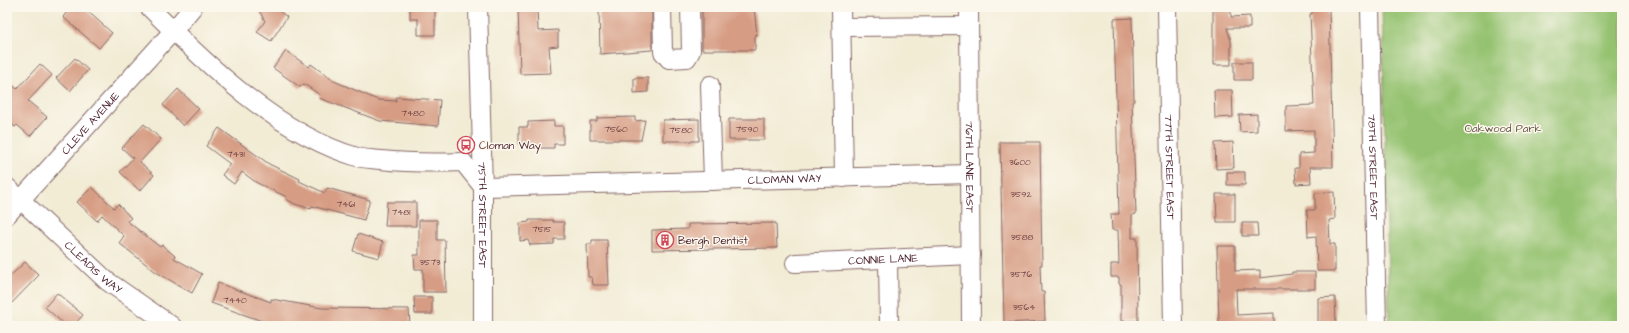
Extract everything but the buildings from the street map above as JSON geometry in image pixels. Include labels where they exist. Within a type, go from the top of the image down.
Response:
[{"type":"street","points":[[149,7],[173,31],[255,104],[318,142],[358,157],[408,163],[463,162],[483,187]]},
{"type":"street","name":"CLEVE AVENUE","points":[[7,214],[21,201],[173,31],[192,7]]},
{"type":"street","name":"75TH STREET EAST","points":[[478,7],[483,187],[483,326]]},
{"type":"street","points":[[662,7],[663,52],[669,58],[687,58],[691,50],[690,7]]},
{"type":"street","points":[[841,7],[844,178]]},
{"type":"street","name":"76TH LANE EAST","points":[[969,7],[971,326]]},
{"type":"street","name":"77TH STREET EAST","points":[[1167,7],[1173,326]]},
{"type":"street","name":"78TH STREET EAST","points":[[1370,7],[1377,326]]},
{"type":"street","points":[[842,27],[969,26]]},
{"type":"street","points":[[710,84],[713,182]]},
{"type":"street","name":"CLOMAN WAY","points":[[483,187],[970,174]]},
{"type":"street","name":"CLEADIS WAY","points":[[7,187],[107,281],[172,326]]},
{"type":"street","name":"CONNIE LANE","points":[[795,263],[888,260],[971,255]]},
{"type":"street","points":[[888,260],[890,326]]},
{"type":"green space","name":"Oakwood Park","points":[[1382,7],[1622,7],[1622,326],[1389,326]]},
{"type":"place","name":"Cloman Way","points":[[466,145]]},
{"type":"place","name":"Bergh Dentist","points":[[665,240]]}]
